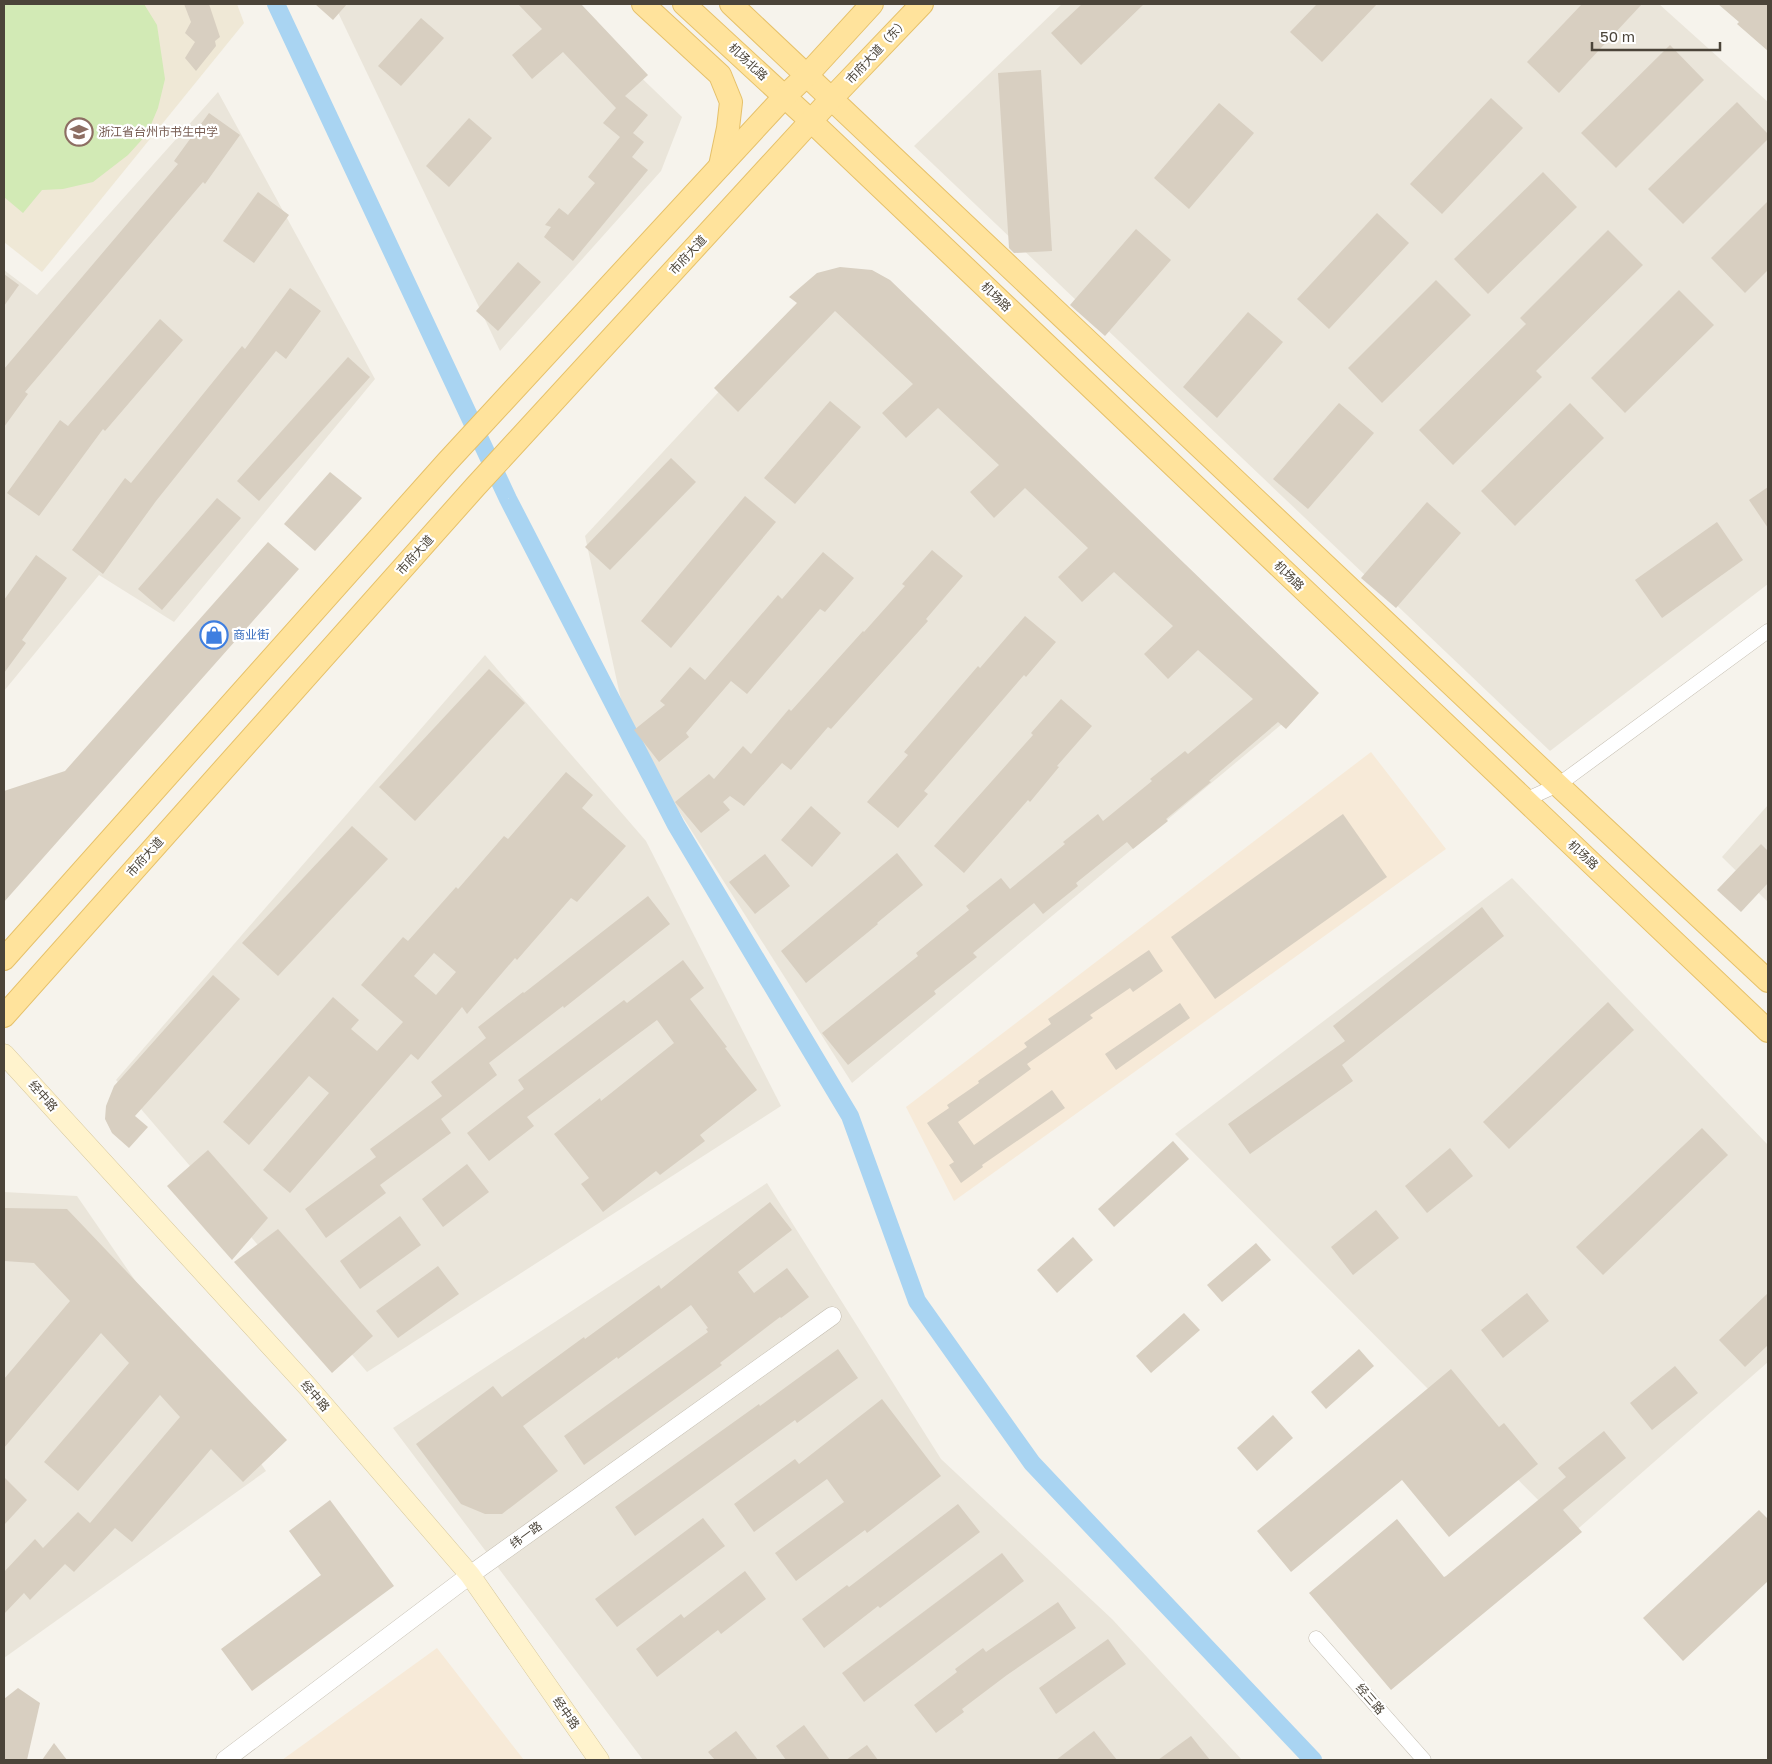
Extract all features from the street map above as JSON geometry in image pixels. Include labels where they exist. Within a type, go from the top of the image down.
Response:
[{"type":"main road","points":[[643,4],[720,75],[731,102],[728,128],[719,168]]},
{"type":"main road","name":"机场北路","points":[[684,4],[811,121]]},
{"type":"main road","points":[[731,4],[1768,981]]},
{"type":"main road","points":[[4,959],[447,462],[784,96],[807,75],[872,4]]},
{"type":"main road","name":"市府大道（东）","points":[[832,98],[922,4]]},
{"type":"main road","name":"市府大道","points":[[4,1016],[475,487],[832,98]]},
{"type":"main road","name":"机场路","points":[[811,121],[1768,1031]]},
{"type":"main road","name":"经中路","points":[[4,1054],[308,1387],[470,1576],[599,1760]]},
{"type":"street","points":[[1525,800],[1558,785],[1768,631]]},
{"type":"street","name":"纬一路","points":[[225,1760],[470,1576],[832,1316]]},
{"type":"street","name":"经三路","points":[[1316,1638],[1424,1760]]},
{"type":"shaded area","name":"浙江省台州市书生中学","points":[[4,4],[237,4],[244,23],[42,272],[4,242]]},
{"type":"shaded area","points":[[334,4],[565,4],[682,117],[661,171],[500,351]]},
{"type":"shaded area","points":[[1062,4],[1659,4],[1768,102],[1768,584],[1550,751],[914,146]]},
{"type":"shaded area","points":[[218,92],[375,379],[174,622],[99,575],[4,691],[4,270],[37,295]]},
{"type":"shaded area","points":[[817,286],[1312,699],[852,1083],[670,797],[625,718],[585,536]]},
{"type":"shaded area","points":[[485,655],[646,841],[781,1106],[367,1372],[116,1080]]},
{"type":"shaded area","points":[[1371,752],[1446,849],[954,1201],[906,1107]]},
{"type":"shaded area","points":[[1768,805],[1768,902],[1722,857]]},
{"type":"shaded area","points":[[1512,878],[1768,1145],[1768,1362],[1572,1534],[1175,1134]]},
{"type":"shaded area","points":[[767,1183],[941,1459],[1112,1619],[1242,1760],[643,1760],[393,1428]]},
{"type":"shaded area","points":[[4,1192],[77,1196],[266,1471],[4,1658]]},
{"type":"shaded area","points":[[437,1648],[524,1760],[282,1760]]},
{"type":"green space","name":"浙江省台州市书生中学","points":[[4,4],[144,4],[157,25],[165,79],[158,108],[147,134],[128,155],[93,182],[63,189],[42,190],[23,213],[4,197]]},
{"type":"building","points":[[184,4],[209,4],[220,37],[215,41],[216,46],[196,71],[185,58],[195,42],[185,33],[191,22]]},
{"type":"building","points":[[315,4],[347,4],[333,20]]},
{"type":"building","points":[[518,4],[581,4],[648,75],[625,96],[648,115],[633,133],[644,142],[632,157],[648,170],[573,261],[544,237],[551,227],[545,225],[559,208],[568,215],[595,183],[588,177],[620,137],[603,123],[616,108],[563,52],[532,79],[512,55],[542,29]]},
{"type":"building","points":[[1082,4],[1144,4],[1081,65],[1051,33]]},
{"type":"building","points":[[1317,4],[1377,4],[1322,62],[1290,32]]},
{"type":"building","points":[[1582,4],[1642,4],[1559,93],[1527,62]]},
{"type":"building","points":[[1718,4],[1768,4],[1768,51],[1737,24],[1739,22]]},
{"type":"building","points":[[421,18],[444,38],[401,86],[378,66]]},
{"type":"building","points":[[1670,45],[1704,80],[1616,168],[1581,133]]},
{"type":"building","points":[[1041,70],[1052,251],[1014,253],[1009,248],[998,73]]},
{"type":"building","points":[[1491,98],[1523,128],[1442,214],[1410,184]]},
{"type":"building","points":[[1737,102],[1768,134],[1768,139],[1683,224],[1648,189]]},
{"type":"building","points":[[1219,103],[1254,133],[1189,209],[1154,178]]},
{"type":"building","points":[[209,113],[240,135],[205,184],[203,182],[25,392],[28,394],[4,427],[4,369],[178,164],[174,161]]},
{"type":"building","points":[[469,118],[492,138],[449,187],[426,166]]},
{"type":"building","points":[[1543,172],[1577,207],[1488,294],[1454,259]]},
{"type":"building","points":[[258,192],[289,215],[254,263],[223,241]]},
{"type":"building","points":[[1768,201],[1768,270],[1745,293],[1711,258]]},
{"type":"building","points":[[1377,213],[1409,243],[1329,329],[1297,299]]},
{"type":"building","points":[[1136,229],[1171,260],[1105,336],[1070,305]]},
{"type":"building","points":[[1608,230],[1643,265],[1536,371],[1542,377],[1453,465],[1419,430],[1526,324],[1520,318]]},
{"type":"building","points":[[518,262],[541,282],[498,331],[476,311]]},
{"type":"building","points":[[840,267],[872,270],[890,280],[1319,693],[1286,729],[1278,722],[1166,819],[1168,821],[1133,849],[1127,842],[1076,883],[1078,886],[1043,914],[1034,903],[973,953],[977,957],[934,991],[936,994],[848,1065],[822,1033],[918,956],[916,953],[969,910],[966,906],[1001,878],[1010,889],[1098,814],[1103,821],[1152,781],[1150,779],[1185,751],[1188,754],[1253,699],[1198,650],[1168,679],[1144,654],[1173,626],[1114,572],[1082,602],[1058,577],[1088,548],[1025,488],[994,518],[970,492],[999,465],[938,408],[906,438],[882,413],[913,384],[835,311],[738,412],[714,388],[797,303],[789,297],[817,273]]},
{"type":"building","points":[[4,274],[19,285],[4,306]]},
{"type":"building","points":[[1436,280],[1471,315],[1382,403],[1348,368]]},
{"type":"building","points":[[290,288],[321,311],[286,359],[276,351],[156,501],[103,574],[72,550],[125,478],[131,483],[242,346],[245,349]]},
{"type":"building","points":[[1679,290],[1714,325],[1625,413],[1591,378]]},
{"type":"building","points":[[1248,312],[1283,342],[1217,418],[1183,387]]},
{"type":"building","points":[[160,319],[183,340],[105,431],[103,429],[39,516],[7,493],[60,420],[68,426]]},
{"type":"building","points":[[348,357],[370,377],[259,501],[237,481]]},
{"type":"building","points":[[830,401],[861,427],[795,504],[764,478]]},
{"type":"building","points":[[1339,403],[1374,433],[1308,509],[1273,479]]},
{"type":"building","points":[[1570,403],[1604,438],[1515,526],[1481,491]]},
{"type":"building","points":[[671,458],[696,482],[610,570],[585,547]]},
{"type":"building","points":[[330,472],[362,498],[315,551],[284,524]]},
{"type":"building","points":[[1768,487],[1768,528],[1749,500]]},
{"type":"building","points":[[745,496],[776,522],[671,648],[641,621]]},
{"type":"building","points":[[217,498],[241,518],[162,610],[138,589]]},
{"type":"building","points":[[1427,502],[1461,533],[1396,608],[1361,578]]},
{"type":"building","points":[[1717,522],[1743,560],[1662,618],[1635,580]]},
{"type":"building","name":"商业街","points":[[268,542],[299,569],[4,902],[4,791],[65,771]]},
{"type":"building","points":[[932,550],[963,576],[926,619],[928,621],[831,729],[828,727],[791,770],[782,763],[744,806],[730,796],[723,802],[730,810],[701,833],[675,802],[709,774],[714,779],[743,746],[751,754],[789,709],[791,711],[905,586],[902,584]]},
{"type":"building","points":[[823,552],[854,578],[825,612],[820,609],[747,694],[731,681],[686,733],[689,737],[659,762],[634,730],[665,705],[660,701],[690,667],[705,680],[778,595],[782,599]]},
{"type":"building","points":[[36,555],[67,578],[22,640],[26,643],[4,673],[4,600]]},
{"type":"building","points":[[1025,616],[1056,642],[1026,677],[1024,675],[924,791],[928,794],[898,828],[867,802],[908,755],[904,752],[978,666],[980,668]]},
{"type":"building","points":[[489,669],[525,703],[415,821],[379,787]]},
{"type":"building","points":[[1061,699],[1092,726],[1057,766],[1059,767],[1030,802],[1028,800],[964,873],[934,846],[1033,735],[1031,733]]},
{"type":"building","points":[[566,772],[593,795],[582,808],[626,846],[577,902],[571,898],[517,960],[515,958],[467,1014],[462,1007],[418,1060],[411,1054],[290,1193],[263,1170],[329,1093],[309,1076],[249,1145],[223,1122],[333,997],[359,1020],[351,1029],[377,1051],[403,1022],[361,985],[403,937],[408,941],[456,887],[458,889],[504,836],[508,839]],"holes":[[[434,953],[456,972],[436,995],[414,976]]]},
{"type":"building","points":[[811,806],[841,833],[812,867],[781,840]]},
{"type":"building","points":[[1343,814],[1387,877],[1215,999],[1171,937]]},
{"type":"building","points":[[352,826],[388,859],[278,976],[242,943]]},
{"type":"building","points":[[1761,844],[1768,851],[1768,883],[1741,912],[1717,890]]},
{"type":"building","points":[[897,853],[923,885],[806,983],[781,951]]},
{"type":"building","points":[[765,854],[790,886],[755,914],[729,882]]},
{"type":"building","points":[[648,896],[670,924],[564,1008],[563,1006],[489,1063],[497,1075],[441,1119],[451,1133],[380,1185],[386,1193],[326,1238],[305,1209],[376,1157],[370,1149],[442,1096],[431,1082],[486,1038],[478,1027]]},
{"type":"building","points":[[1482,907],[1504,936],[1342,1065],[1353,1081],[1250,1154],[1228,1124],[1345,1041],[1333,1026]]},
{"type":"building","points":[[1149,950],[1163,971],[1133,992],[1130,988],[1090,1015],[1093,1018],[1027,1064],[1031,1069],[958,1122],[974,1145],[1052,1090],[1065,1108],[982,1165],[983,1167],[961,1183],[949,1165],[954,1162],[927,1123],[949,1108],[947,1105],[979,1083],[978,1081],[1027,1047],[1024,1043],[1051,1024],[1048,1019]]},
{"type":"building","points":[[683,960],[704,988],[690,999],[757,1090],[700,1135],[705,1141],[660,1175],[656,1171],[603,1212],[581,1184],[589,1178],[554,1134],[600,1098],[601,1101],[674,1043],[657,1020],[527,1117],[534,1126],[489,1161],[467,1133],[524,1089],[518,1080],[624,1000],[627,1003]]},
{"type":"building","points":[[213,975],[240,999],[135,1116],[148,1127],[129,1148],[112,1133],[105,1119],[106,1106],[114,1086]]},
{"type":"building","points":[[1608,1002],[1634,1030],[1509,1149],[1483,1122]]},
{"type":"building","points":[[1180,1003],[1190,1018],[1116,1070],[1105,1054]]},
{"type":"building","points":[[1702,1128],[1728,1155],[1603,1275],[1576,1247]]},
{"type":"building","points":[[1173,1141],[1189,1159],[1114,1227],[1098,1209]]},
{"type":"building","points":[[1450,1148],[1473,1176],[1427,1213],[1405,1186]]},
{"type":"building","points":[[208,1150],[268,1218],[232,1260],[167,1186]]},
{"type":"building","points":[[467,1164],[489,1192],[443,1227],[422,1199]]},
{"type":"building","points":[[770,1202],[792,1230],[738,1272],[754,1293],[787,1268],[809,1297],[720,1363],[722,1365],[584,1465],[564,1436],[708,1332],[706,1329],[708,1328],[691,1305],[523,1426],[558,1471],[502,1514],[485,1514],[461,1504],[416,1444],[493,1386],[502,1397],[659,1285],[661,1289]]},
{"type":"building","points":[[4,1208],[67,1209],[287,1440],[243,1482],[211,1449],[132,1542],[115,1528],[74,1572],[65,1564],[30,1600],[24,1593],[4,1614],[4,1572],[35,1539],[43,1548],[78,1512],[90,1523],[180,1417],[160,1395],[78,1491],[44,1462],[129,1363],[101,1333],[4,1448],[4,1379],[70,1301],[34,1263],[4,1261]]},
{"type":"building","points":[[1376,1210],[1399,1238],[1353,1275],[1331,1247]]},
{"type":"building","points":[[400,1216],[421,1245],[360,1289],[340,1261]]},
{"type":"building","points":[[278,1229],[373,1336],[332,1373],[234,1262]]},
{"type":"building","points":[[1073,1237],[1093,1260],[1057,1293],[1037,1270]]},
{"type":"building","points":[[1256,1243],[1271,1260],[1222,1302],[1207,1285]]},
{"type":"building","points":[[438,1266],[459,1294],[398,1338],[376,1311]]},
{"type":"building","points":[[1527,1293],[1549,1321],[1503,1358],[1481,1330]]},
{"type":"building","points":[[1768,1293],[1768,1345],[1745,1367],[1719,1340]]},
{"type":"building","points":[[1184,1313],[1200,1330],[1151,1373],[1136,1356]]},
{"type":"building","points":[[838,1349],[858,1378],[797,1423],[795,1420],[635,1536],[615,1507]]},
{"type":"building","points":[[1359,1349],[1374,1366],[1326,1409],[1311,1392]]},
{"type":"building","points":[[1675,1366],[1698,1393],[1652,1430],[1630,1403]]},
{"type":"building","points":[[1451,1369],[1499,1427],[1504,1423],[1538,1464],[1449,1537],[1402,1480],[1291,1572],[1257,1531]]},
{"type":"building","points":[[882,1399],[941,1476],[867,1533],[865,1530],[796,1581],[775,1553],[844,1502],[827,1479],[754,1532],[734,1504],[795,1459],[799,1464]]},
{"type":"building","points":[[1273,1415],[1293,1438],[1257,1471],[1237,1448]]},
{"type":"building","points":[[1604,1431],[1626,1458],[1563,1510],[1582,1532],[1391,1690],[1309,1593],[1397,1519],[1444,1577],[1446,1576],[1566,1477],[1558,1468]]},
{"type":"building","points":[[4,1477],[27,1500],[4,1525]]},
{"type":"building","points":[[330,1500],[394,1586],[252,1691],[221,1649],[321,1575],[289,1531]]},
{"type":"building","points":[[958,1504],[980,1532],[824,1648],[802,1619],[847,1585],[849,1587]]},
{"type":"building","points":[[1759,1510],[1768,1519],[1768,1581],[1683,1661],[1643,1618]]},
{"type":"building","points":[[703,1518],[725,1546],[617,1627],[595,1599]]},
{"type":"building","points":[[1002,1553],[1024,1581],[864,1702],[842,1673]]},
{"type":"building","points":[[745,1571],[766,1599],[721,1634],[718,1630],[657,1677],[636,1649],[681,1614],[684,1618]]},
{"type":"building","points":[[1058,1602],[1076,1628],[1007,1675],[962,1709],[964,1712],[936,1733],[914,1705],[957,1672],[955,1669],[983,1648],[986,1652]]},
{"type":"building","points":[[1108,1639],[1126,1664],[1056,1714],[1039,1688]]},
{"type":"building","points":[[18,1688],[40,1703],[27,1760],[4,1760],[4,1699]]},
{"type":"building","points":[[804,1725],[830,1760],[786,1760],[776,1746]]},
{"type":"building","points":[[736,1731],[758,1760],[715,1760],[708,1752]]},
{"type":"building","points":[[1094,1731],[1117,1760],[1056,1760]]},
{"type":"building","points":[[1191,1736],[1210,1760],[1158,1760]]},
{"type":"building","points":[[54,1743],[67,1760],[42,1760]]},
{"type":"building","points":[[867,1745],[878,1760],[846,1760]]},
{"type":"waterway","points":[[276,4],[508,499],[676,825],[850,1116],[917,1301],[1032,1463],[1313,1760]]},
{"type":"place","name":"浙江省台州市书生中学","points":[[79,132]]},
{"type":"place","name":"商业街","points":[[214,635]]}]
